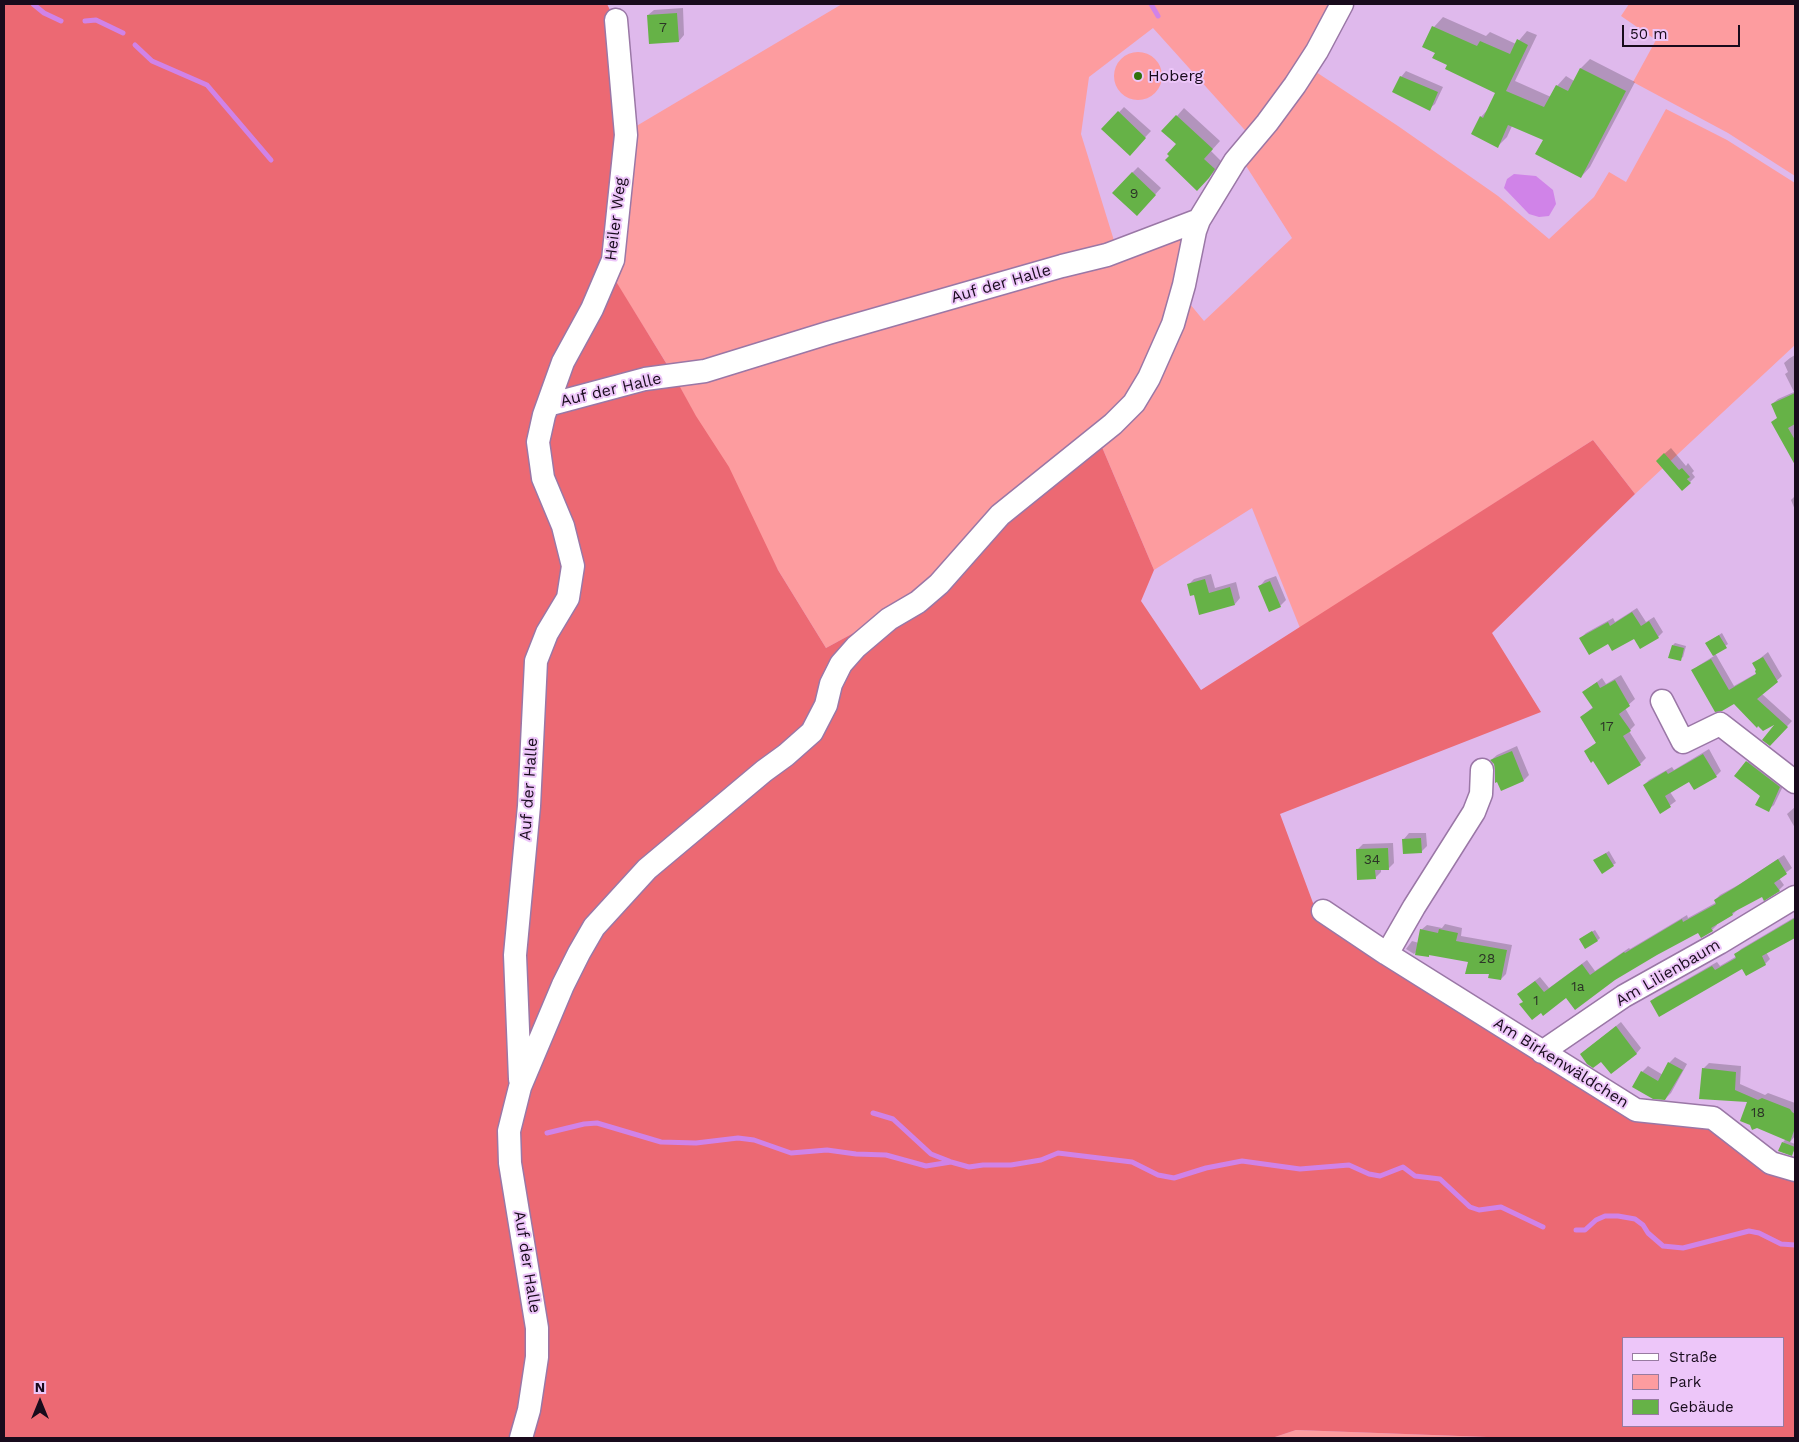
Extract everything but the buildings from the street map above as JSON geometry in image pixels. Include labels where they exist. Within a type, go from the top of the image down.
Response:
[{"type":"street","name":"Auf der Halle","points":[[521,1438],[530,1410],[537,1357],[537,1328],[510,1163],[509,1131],[520,1087],[563,985],[579,953],[594,927],[647,869],[812,732],[826,705],[831,684],[841,664],[856,647],[889,619],[918,602],[939,584],[1000,515],[1114,424],[1134,403],[1149,378],[1173,324],[1184,285],[1195,231],[1200,220],[1235,161],[1267,123],[1295,85],[1317,51],[1342,4]]},
{"type":"street","name":"Heiler Weg","points":[[548,405],[563,362],[592,309],[613,260],[626,135],[616,20]]},
{"type":"street","name":"Auf der Halle","points":[[520,1087],[515,955],[529,806],[536,661],[546,633],[568,598],[573,566],[563,526],[543,478],[538,442],[548,405],[645,379],[705,371],[1052,268],[1107,255],[1200,220]]},
{"type":"street","points":[[1662,701],[1683,742],[1720,724],[1795,782]]},
{"type":"street","points":[[1387,954],[1414,907],[1474,812],[1481,794],[1482,770]]},
{"type":"street","name":"Am Lilienbaum","points":[[1542,1052],[1624,996],[1719,943],[1795,897]]},
{"type":"street","name":"Am Birkenwäldchen","points":[[1323,911],[1387,954],[1636,1110],[1713,1118],[1771,1163],[1795,1170]]},
{"type":"green space","points":[[842,4],[1340,4],[1252,138],[1153,28],[1089,77],[1081,134],[1116,247],[673,374],[610,273],[628,131]]},
{"type":"green space","points":[[1629,4],[1795,4],[1795,176],[1728,133],[1633,82],[1656,40],[1621,16]]},
{"type":"green space","name":"Hoberg","points":[[1133,52],[1143,52],[1152,56],[1158,62],[1161,67],[1161,85],[1152,96],[1143,100],[1133,100],[1124,96],[1118,90],[1114,81],[1114,71],[1118,62],[1124,56]]},
{"type":"green space","points":[[1313,70],[1398,126],[1498,196],[1549,239],[1594,197],[1609,172],[1626,182],[1666,109],[1727,140],[1795,183],[1795,345],[1635,494],[1593,440],[1300,628],[1252,508],[1154,570],[1099,440],[1185,298],[1204,321],[1292,238],[1241,158]]},
{"type":"green space","points":[[1189,236],[1148,377],[894,611],[826,648],[778,570],[676,380]]},
{"type":"green space","points":[[1296,1430],[1514,1438],[1272,1438]]},
{"type":"shaded area","points":[[4,4],[607,4],[615,20],[624,135],[609,270],[674,376],[696,416],[729,467],[778,570],[826,648],[894,611],[1099,440],[1154,570],[1141,601],[1201,690],[1593,440],[1635,494],[1492,633],[1541,712],[1280,814],[1316,911],[1635,1115],[1711,1124],[1795,1178],[1795,1438],[1514,1438],[1296,1430],[1272,1438],[4,1438]]},
{"type":"shaded area","points":[[1514,174],[1536,176],[1553,190],[1556,204],[1549,216],[1539,217],[1529,214],[1504,188],[1507,179]]},
{"type":"waterway","points":[[33,4],[44,13],[61,21]]},
{"type":"waterway","points":[[1151,4],[1158,16]]},
{"type":"waterway","points":[[85,21],[96,20],[123,33]]},
{"type":"waterway","points":[[135,45],[152,61],[207,85],[271,160]]},
{"type":"waterway","points":[[873,1113],[893,1119],[931,1154],[949,1161]]},
{"type":"waterway","points":[[547,1133],[584,1124],[597,1123],[661,1142],[696,1143],[738,1138],[754,1140],[791,1153],[827,1150],[856,1154],[886,1155],[926,1166],[951,1162],[969,1167],[1011,1165],[1041,1160],[1058,1153],[1132,1162],[1158,1175],[1174,1178],[1206,1168],[1242,1161],[1300,1169],[1349,1165],[1369,1174],[1380,1176],[1403,1167],[1415,1176],[1440,1179],[1470,1207],[1479,1210],[1501,1207],[1543,1227]]},
{"type":"waterway","points":[[1576,1230],[1585,1230],[1596,1220],[1605,1216],[1618,1216],[1635,1219],[1663,1246],[1683,1248],[1749,1231],[1759,1233],[1781,1244],[1795,1245]]},
{"type":"place","name":"Hoberg","points":[[1138,76]]}]
